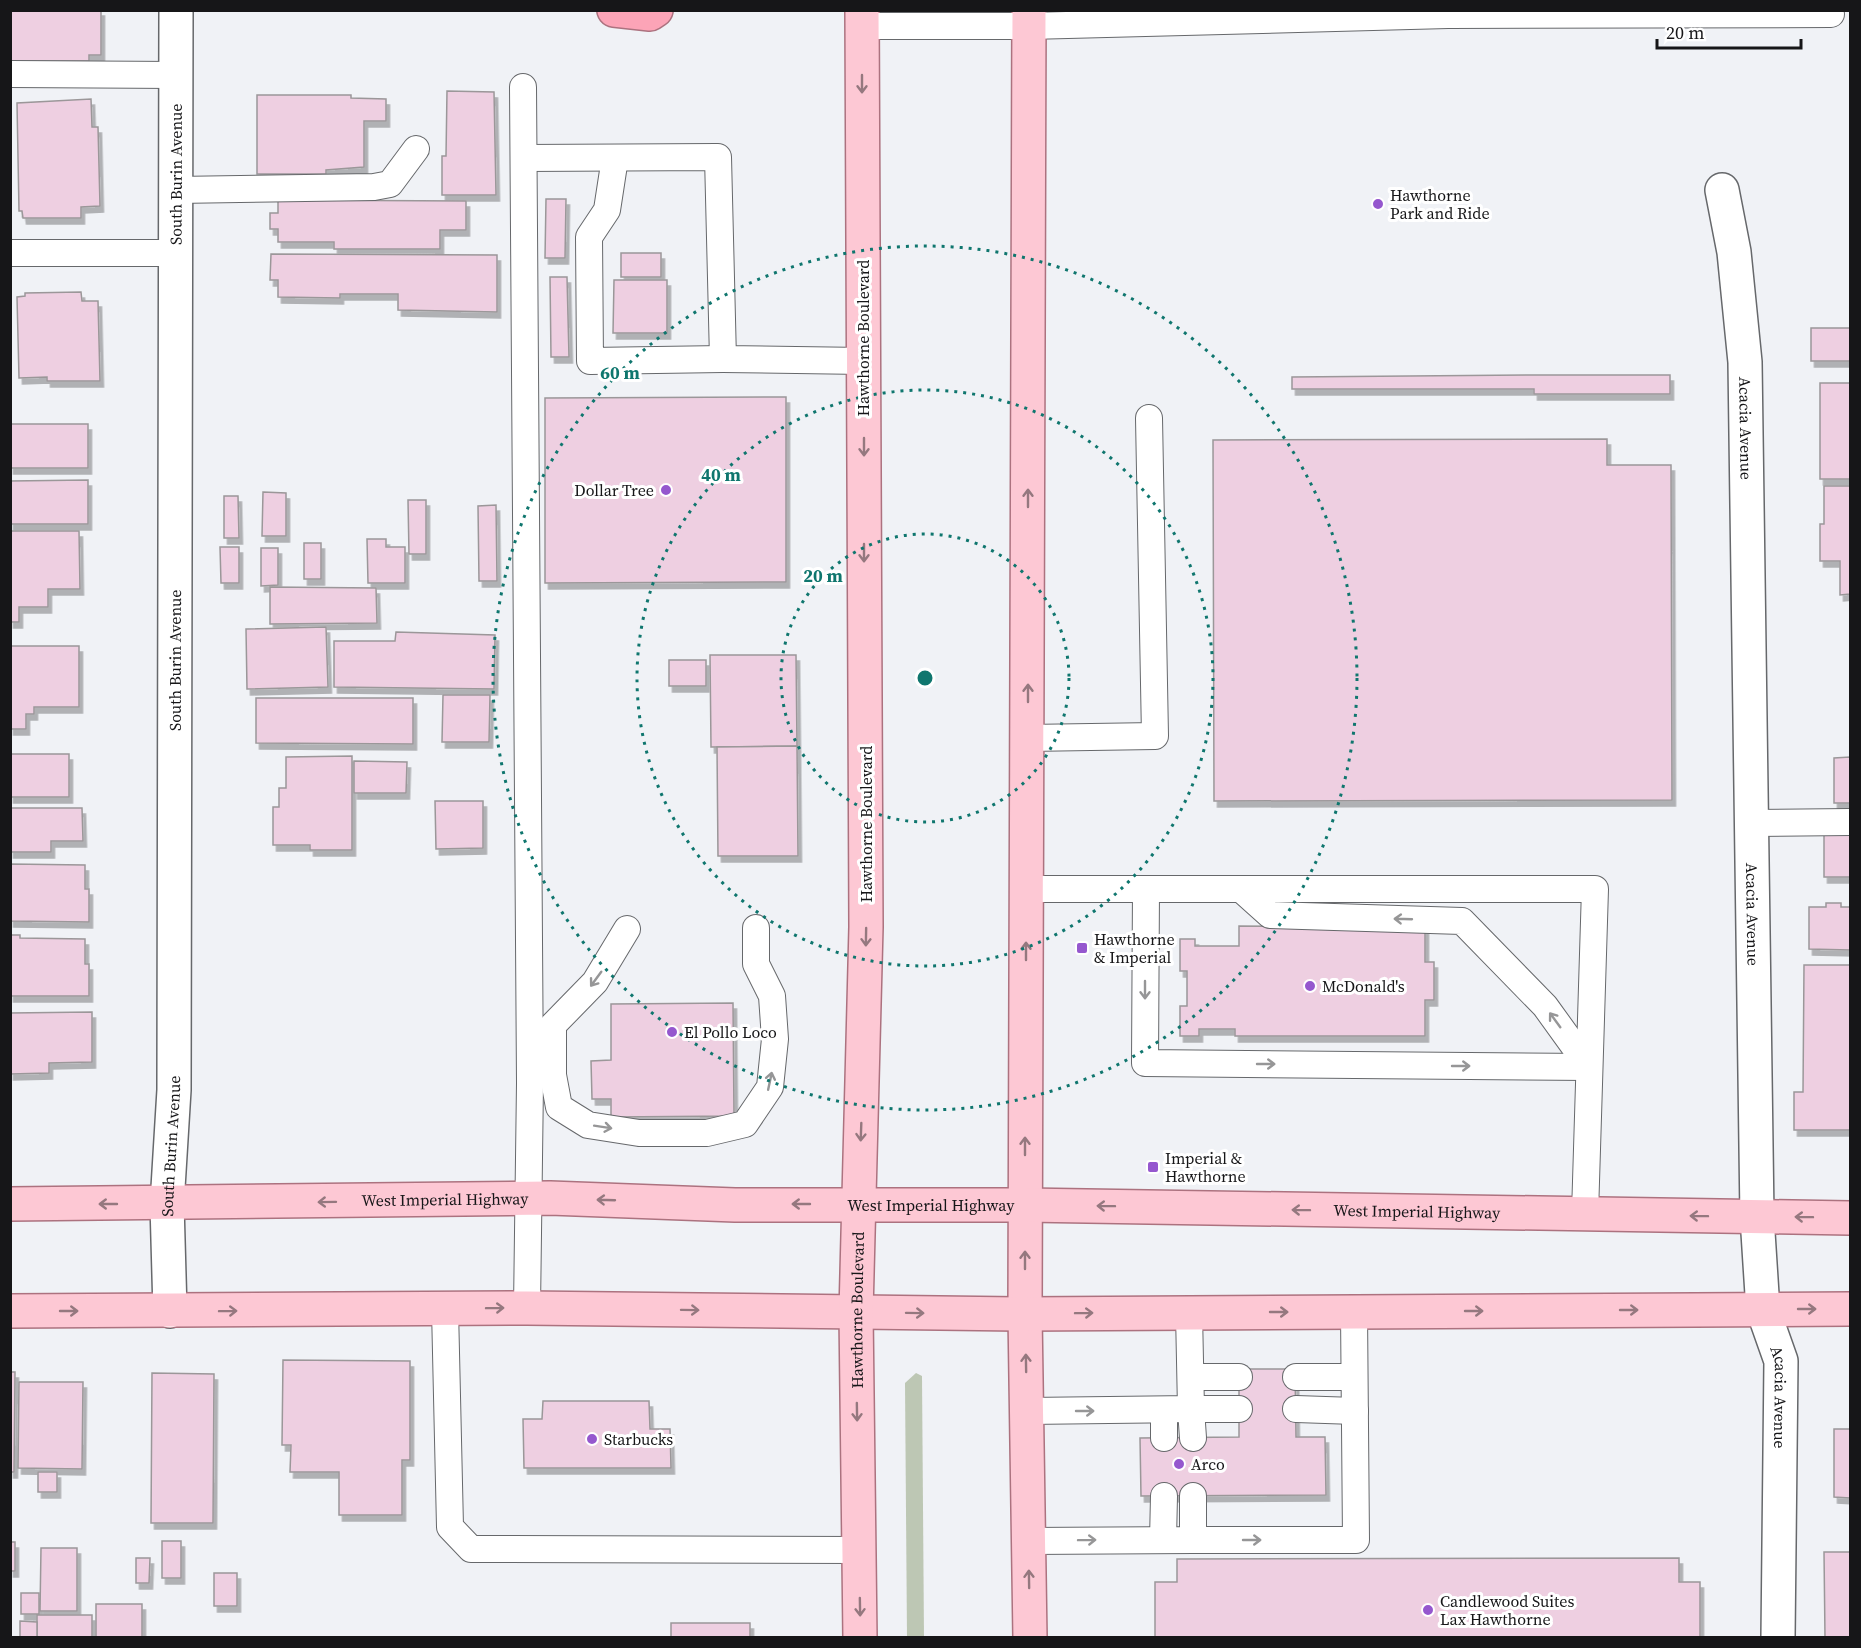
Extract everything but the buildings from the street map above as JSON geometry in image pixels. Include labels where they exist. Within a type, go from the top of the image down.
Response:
[{"type":"highway","points":[[614,10],[650,14],[656,10]]},
{"type":"main road","name":"Hawthorne Boulevard","points":[[860,1638],[856,1312],[866,927],[862,18]]},
{"type":"main road","points":[[1029,18],[1025,1314],[1030,1638]]},
{"type":"main road","name":"West Imperial Highway","points":[[10,1204],[166,1204],[529,1198],[735,1205],[859,1203],[1851,1218]]},
{"type":"main road","points":[[10,1311],[527,1308],[1025,1314],[1851,1309]]},
{"type":"street","name":"South Burin Avenue","points":[[170,1311],[166,1204],[174,1079],[176,10]]},
{"type":"street","name":"Acacia Avenue","points":[[1722,190],[1734,252],[1744,362],[1757,1217],[1763,1310],[1780,1361],[1778,1638]]},
{"type":"lane","points":[[862,18],[1831,14]]},
{"type":"lane","points":[[10,74],[177,75]]},
{"type":"lane","points":[[524,87],[529,1198],[527,1308]]},
{"type":"lane","points":[[176,190],[374,187],[390,184],[416,149]]},
{"type":"lane","points":[[524,158],[718,157],[723,359]]},
{"type":"lane","points":[[615,158],[607,210],[589,237],[590,361],[723,359],[864,361]]},
{"type":"lane","points":[[10,254],[176,253]]},
{"type":"lane","points":[[1028,738],[1155,736],[1149,418]]},
{"type":"lane","points":[[1751,823],[1851,822]]},
{"type":"lane","points":[[1026,889],[1595,889],[1586,1214]]},
{"type":"lane","points":[[1146,889],[1145,1064],[1589,1067]]},
{"type":"lane","points":[[1240,889],[1270,915],[1462,921],[1545,1006],[1589,1067]]},
{"type":"lane","points":[[627,929],[595,982],[553,1025],[553,1075],[559,1107],[588,1125],[639,1133],[707,1133],[745,1124],[770,1087],[775,1039],[772,996],[756,964],[756,928]]},
{"type":"lane","points":[[445,1309],[450,1527],[471,1549],[859,1550]]},
{"type":"lane","points":[[1028,1541],[1356,1540],[1354,1312]]},
{"type":"lane","points":[[1189,1313],[1193,1438]]},
{"type":"lane","points":[[1192,1377],[1239,1377]]},
{"type":"lane","points":[[1296,1377],[1353,1377]]},
{"type":"lane","points":[[1027,1411],[1239,1409]]},
{"type":"lane","points":[[1296,1409],[1355,1411]]},
{"type":"lane","points":[[1164,1410],[1164,1438]]},
{"type":"lane","points":[[1163,1540],[1164,1496]]},
{"type":"lane","points":[[1193,1496],[1193,1540]]},
{"type":"green space","points":[[916,1373],[922,1376],[924,1637],[907,1638],[905,1383]]},
{"type":"place","name":"Hawthorne Park and Ride","points":[[1378,204]]},
{"type":"place","name":"Dollar Tree","points":[[666,490]]},
{"type":"place","name":"Hawthorne & Imperial","points":[[1082,948]]},
{"type":"place","name":"McDonald's","points":[[1310,986]]},
{"type":"place","name":"El Pollo Loco","points":[[672,1032]]},
{"type":"place","name":"Imperial & Hawthorne","points":[[1153,1167]]},
{"type":"place","name":"Starbucks","points":[[592,1439]]},
{"type":"place","name":"Arco","points":[[1179,1464]]},
{"type":"place","name":"Candlewood Suites Lax Hawthorne","points":[[1428,1610]]}]
